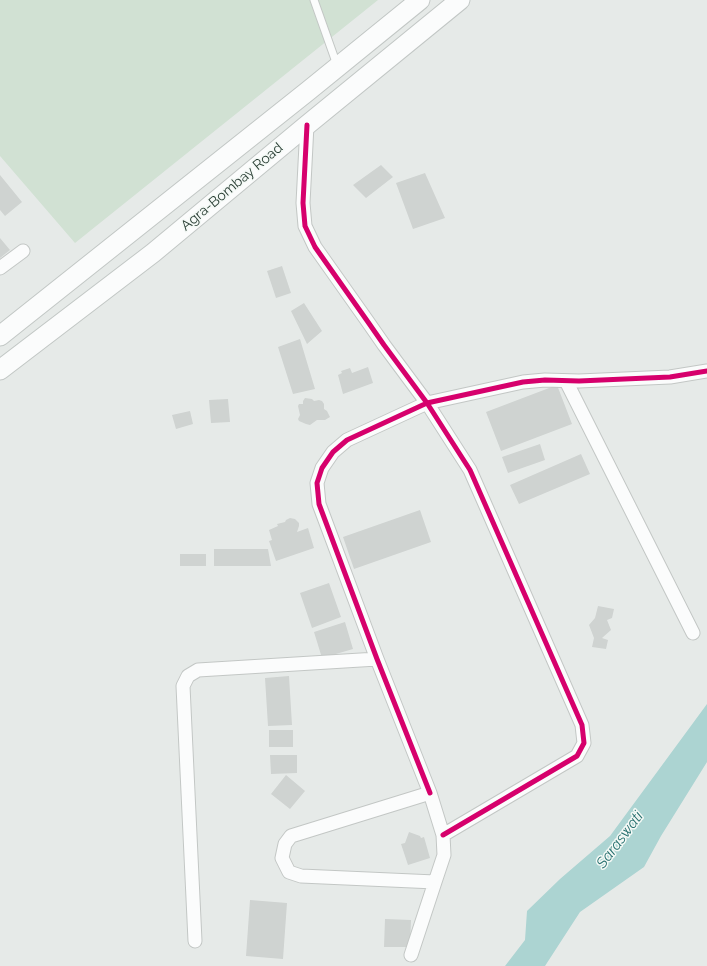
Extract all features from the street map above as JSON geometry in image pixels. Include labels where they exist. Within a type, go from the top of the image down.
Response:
[{"type":"main road","name":"Agra-Bombay Road","points":[[0,336],[420,0]]},
{"type":"main road","name":"Agra-Bombay Road","points":[[0,370],[153,253],[460,0]]},
{"type":"street","points":[[307,125],[303,203],[305,226],[315,247],[427,403],[470,470],[582,725],[584,743],[577,756],[443,835]]},
{"type":"street","points":[[0,268],[23,250]]},
{"type":"street","points":[[411,955],[444,855],[443,835],[430,792],[377,659],[319,504],[318,483],[322,468],[332,452],[347,440],[427,403],[523,382],[545,380],[579,382],[670,378],[707,370]]},
{"type":"street","points":[[566,381],[693,632]]},
{"type":"street","points":[[195,941],[183,686],[188,676],[198,670],[377,659]]},
{"type":"street","points":[[430,792],[291,836],[285,844],[282,858],[289,872],[301,876],[435,882]]},
{"type":"lane","points":[[314,0],[338,67]]},
{"type":"green space","points":[[0,0],[378,0],[75,243],[0,156]]},
{"type":"water","name":"Saraswati","points":[[707,704],[707,762],[661,836],[644,867],[580,912],[545,966],[505,966],[525,940],[527,911],[560,879],[610,836]]},
{"type":"building","points":[[381,165],[393,177],[366,198],[353,185]]},
{"type":"building","points":[[425,173],[445,218],[413,229],[396,183]]},
{"type":"building","points":[[0,175],[22,202],[5,216],[0,210]]},
{"type":"building","points":[[0,238],[10,250],[0,258]]},
{"type":"building","points":[[282,266],[291,293],[276,298],[267,271]]},
{"type":"building","points":[[304,303],[322,331],[307,344],[291,311]]},
{"type":"building","points":[[300,339],[315,389],[293,394],[278,347]]},
{"type":"building","points":[[368,367],[373,383],[343,394],[338,375],[342,373],[341,371],[350,368],[352,373]]},
{"type":"building","points":[[557,385],[572,424],[501,451],[486,412]]},
{"type":"building","points":[[305,398],[312,399],[314,401],[322,401],[324,404],[324,409],[330,417],[325,420],[317,420],[310,425],[299,421],[298,419],[300,415],[298,406],[299,404],[303,404]]},
{"type":"building","points":[[228,399],[230,422],[211,423],[209,400]]},
{"type":"building","points":[[190,411],[193,424],[176,429],[172,415]]},
{"type":"building","points":[[540,444],[545,460],[508,473],[502,457]]},
{"type":"building","points":[[581,454],[590,474],[519,504],[510,485]]},
{"type":"building","points":[[420,510],[431,542],[354,569],[343,537]]},
{"type":"building","points":[[290,518],[295,519],[299,523],[297,532],[308,528],[314,548],[276,561],[269,541],[272,540],[269,530],[278,526],[277,524],[285,522]]},
{"type":"building","points":[[214,549],[268,549],[271,566],[214,566]]},
{"type":"building","points":[[180,554],[206,554],[206,566],[180,566]]},
{"type":"building","points":[[329,583],[341,617],[312,628],[300,593]]},
{"type":"building","points":[[598,606],[614,609],[612,618],[607,620],[611,630],[602,638],[608,640],[606,649],[592,647],[594,638],[589,625],[595,618]]},
{"type":"building","points":[[345,622],[353,649],[322,658],[314,632]]},
{"type":"building","points":[[289,676],[292,725],[268,726],[265,678]]},
{"type":"building","points":[[269,730],[293,730],[293,747],[269,747]]},
{"type":"building","points":[[270,755],[297,755],[297,773],[271,774]]},
{"type":"building","points":[[286,775],[305,791],[290,809],[271,794]]},
{"type":"building","points":[[409,832],[420,836],[421,838],[424,837],[430,858],[408,865],[401,844],[405,843]]},
{"type":"building","points":[[250,900],[287,903],[283,959],[246,956]]},
{"type":"building","points":[[385,919],[411,920],[410,947],[384,947]]},
{"type":"cycle path","points":[[307,125],[303,203],[305,226],[315,247],[427,403],[523,382],[545,380],[579,381],[670,377],[707,371]]},
{"type":"cycle path","points":[[430,793],[377,659],[319,504],[317,483],[322,468],[333,452],[347,440],[427,403],[470,470],[582,725],[584,743],[577,756],[443,835]]}]
